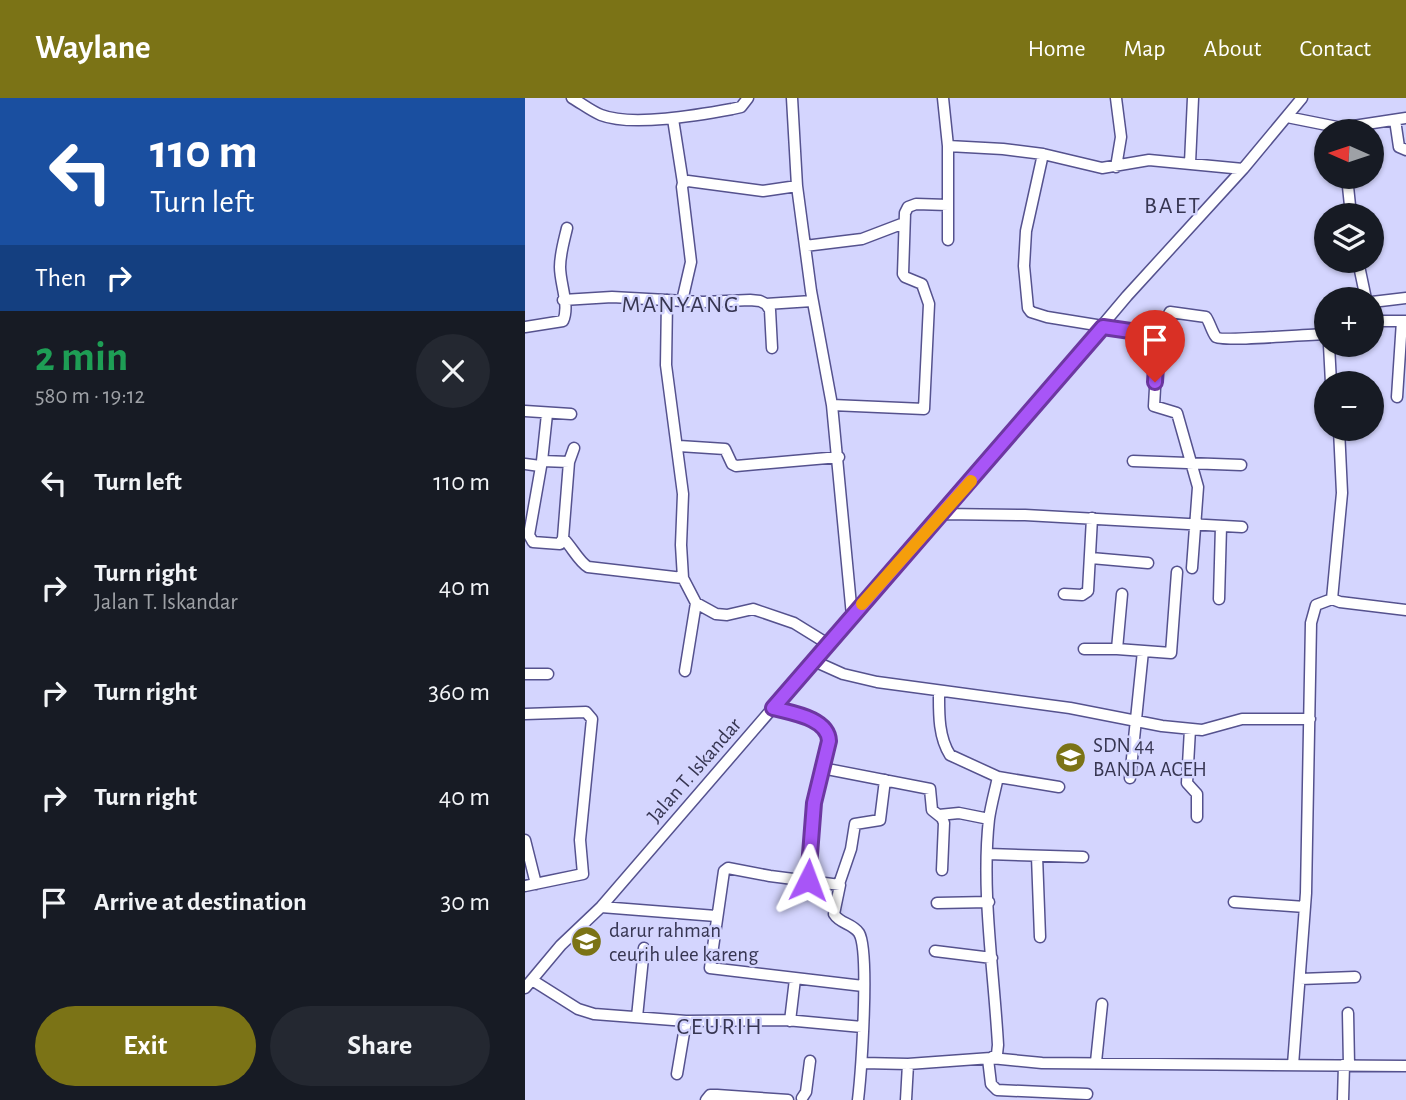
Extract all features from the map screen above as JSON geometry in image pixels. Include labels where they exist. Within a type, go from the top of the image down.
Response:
[{"type":"street","points":[[572,98],[602,116],[636,119],[673,119],[741,107],[748,98]]},
{"type":"street","points":[[793,98],[797,186],[839,457],[852,616]]},
{"type":"street","points":[[943,98],[948,146],[948,240]]},
{"type":"street","points":[[1116,98],[1121,137],[1116,167]]},
{"type":"street","points":[[1190,163],[1193,98]]},
{"type":"street","name":"Jalan T. Iskandar","points":[[529,984],[561,946],[601,907],[943,514],[1127,296],[1243,169],[1303,98]]},
{"type":"street","points":[[1286,117],[1314,124]]},
{"type":"street","points":[[673,119],[691,262],[682,301]]},
{"type":"street","points":[[1401,119],[1399,147],[1406,150]]},
{"type":"street","points":[[948,146],[1043,154],[1102,168],[1149,160],[1243,169]]},
{"type":"street","points":[[1043,154],[1025,232],[1024,267],[1028,307],[1031,312],[1158,335]]},
{"type":"street","points":[[683,183],[688,181],[763,191],[797,186]]},
{"type":"street","points":[[832,405],[925,408],[929,304],[922,284],[902,274],[904,223],[908,206],[948,205]]},
{"type":"street","points":[[805,246],[862,239],[904,223]]},
{"type":"street","points":[[525,327],[563,321],[566,313],[560,267],[566,228]]},
{"type":"street","points":[[563,300],[612,297],[703,302],[750,300],[766,304],[813,301]]},
{"type":"street","points":[[1384,301],[1406,298]]},
{"type":"street","points":[[667,300],[666,365],[679,446],[683,494],[683,578],[696,603],[685,671]]},
{"type":"street","points":[[766,304],[770,310],[772,348]]},
{"type":"street","points":[[1192,568],[1198,488],[1177,413],[1154,406],[1158,335],[1170,312],[1206,317],[1216,337],[1221,339],[1314,335]]},
{"type":"street","points":[[1384,321],[1404,321],[1397,397]]},
{"type":"street","points":[[525,411],[571,414]]},
{"type":"street","points":[[547,414],[527,539],[533,542],[560,544],[563,538],[569,462],[574,448]]},
{"type":"street","points":[[1332,599],[1342,493],[1340,441]]},
{"type":"street","points":[[679,446],[725,449],[731,464],[736,466],[839,457]]},
{"type":"street","points":[[1133,461],[1241,464]]},
{"type":"street","points":[[525,464],[569,462]]},
{"type":"street","points":[[943,514],[1092,518],[1242,527]]},
{"type":"street","points":[[1064,594],[1086,594],[1091,558],[1092,518]]},
{"type":"street","points":[[1219,599],[1221,526]]},
{"type":"street","points":[[563,538],[588,567],[683,578]]},
{"type":"street","points":[[1091,558],[1148,562]]},
{"type":"street","points":[[1084,649],[1171,653],[1177,572]]},
{"type":"street","points":[[1117,649],[1122,594]]},
{"type":"street","points":[[1293,1065],[1305,907],[1312,615],[1316,605],[1332,599],[1406,610]]},
{"type":"street","points":[[696,603],[721,615],[753,609],[794,623],[828,643]]},
{"type":"street","points":[[1130,778],[1143,651]]},
{"type":"street","points":[[814,661],[843,674],[877,682],[1070,708],[1191,729],[1209,729],[1242,719],[1311,719]]},
{"type":"street","points":[[525,674],[548,674]]},
{"type":"street","points":[[939,691],[939,717],[950,755],[998,777],[1059,787]]},
{"type":"street","points":[[773,708],[805,717],[826,729],[829,741],[814,803],[808,880]]},
{"type":"street","points":[[525,714],[586,712],[592,719],[580,840],[583,874],[531,885],[525,839]]},
{"type":"street","points":[[1191,729],[1187,783],[1197,794],[1197,817]]},
{"type":"street","points":[[822,768],[930,789],[932,810],[944,823],[942,870]]},
{"type":"street","points":[[990,1058],[996,1055],[998,1045],[988,854],[989,819],[998,777]]},
{"type":"street","points":[[858,1100],[863,1063],[865,959],[860,935],[854,927],[837,920],[834,914],[839,884],[856,824],[877,821],[881,816],[885,780]]},
{"type":"street","points":[[939,815],[959,813],[989,819]]},
{"type":"street","points":[[988,854],[1083,857]]},
{"type":"street","points":[[1037,856],[1040,937]]},
{"type":"street","points":[[839,884],[728,868],[723,874],[710,968],[863,986]]},
{"type":"street","points":[[937,903],[989,902]]},
{"type":"street","points":[[1234,902],[1305,907]]},
{"type":"street","points":[[601,907],[716,916]]},
{"type":"street","points":[[637,1017],[644,948]]},
{"type":"street","points":[[935,951],[992,958]]},
{"type":"street","points":[[1300,979],[1355,977]]},
{"type":"street","points":[[790,1021],[795,979]]},
{"type":"street","points":[[529,984],[586,1012],[686,1021],[790,1021],[862,1027]]},
{"type":"street","points":[[1096,1062],[1102,1004]]},
{"type":"street","points":[[1343,1100],[1348,1013]]},
{"type":"street","points":[[677,1074],[686,1021]]},
{"type":"street","points":[[990,1058],[991,1084],[997,1090],[1087,1094]]},
{"type":"street","points":[[863,1063],[908,1064],[990,1058],[1042,1063],[1406,1066]]},
{"type":"street","points":[[804,1100],[810,1061]]},
{"type":"street","points":[[906,1100],[908,1064]]},
{"type":"street","points":[[706,1100],[710,1095],[788,1100]]},
{"type":"slow traffic","points":[[862,604],[971,481]]},
{"type":"place","name":"SDN 44 BANDA ACEH","points":[[1070,757]]},
{"type":"place","name":"darur rahman ceurih ulee kareng","points":[[586,942]]},
{"type":"district","name":"BAET","points":[[1173,205]]},
{"type":"district","name":"MANYANG","points":[[681,304]]},
{"type":"district","name":"CEURIH","points":[[720,1026]]},
{"type":"route","points":[[808,880],[814,803],[829,741],[828,733],[826,729],[805,717],[773,708],[1103,327],[1158,335],[1155,382]]}]
